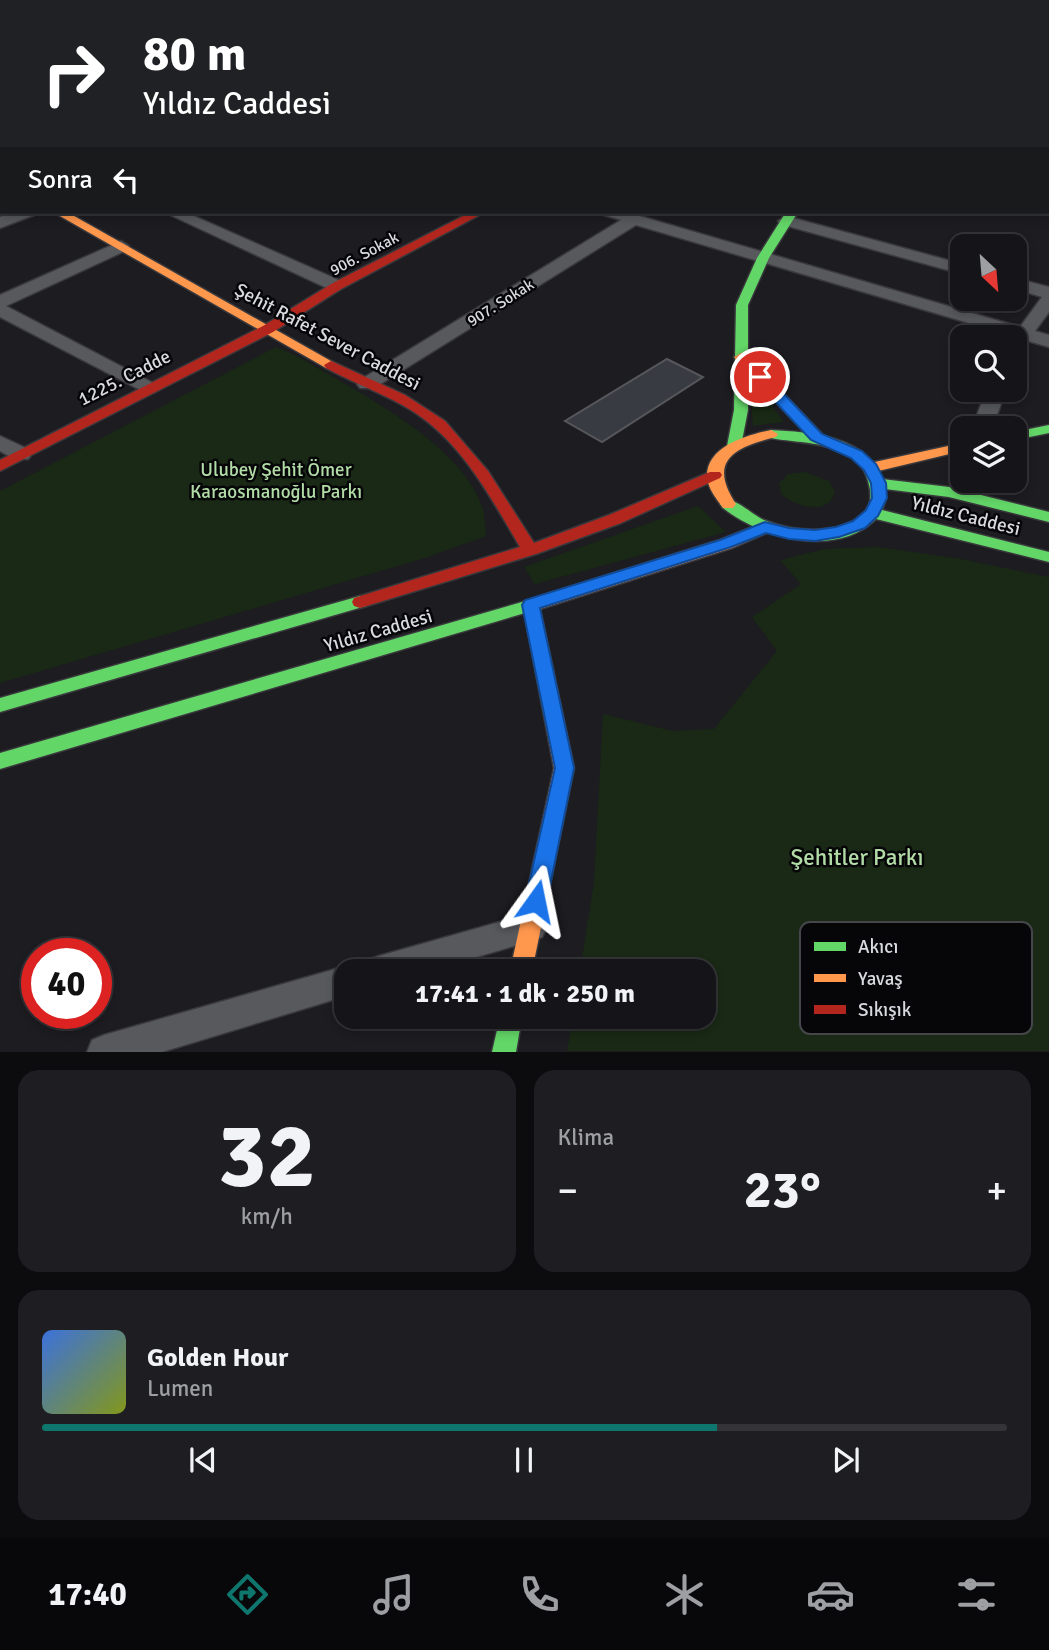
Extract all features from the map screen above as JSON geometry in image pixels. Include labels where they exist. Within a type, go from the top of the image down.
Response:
[{"type":"main road","name":"Şehit Rafet Sever Caddesi","points":[[63,214],[367,384],[422,411],[463,447],[500,500],[530,550]]},
{"type":"main road","name":"906. Sokak","points":[[268,329],[337,286],[475,214]]},
{"type":"main road","points":[[734,446],[741,410],[742,305],[763,258],[789,216]]},
{"type":"main road","name":"1225. Cadde","points":[[0,466],[268,329]]},
{"type":"main road","points":[[741,357],[817,437]]},
{"type":"main road","points":[[1027,434],[1049,429]]},
{"type":"main road","points":[[771,434],[817,437],[847,449],[870,467],[879,483],[880,498],[873,513],[859,524],[827,534],[789,534],[743,517],[728,504],[718,489],[715,475],[720,459],[734,446],[751,438],[771,434]]},
{"type":"main road","points":[[870,467],[950,450]]},
{"type":"main road","name":"Yıldız Caddesi","points":[[0,705],[237,639],[530,550],[615,520],[715,475]]},
{"type":"main road","name":"Yıldız Caddesi","points":[[879,483],[949,492],[1049,517]]},
{"type":"main road","name":"Yıldız Caddesi","points":[[873,513],[1049,557]]},
{"type":"main road","name":"Yıldız Caddesi","points":[[0,761],[420,640],[726,544],[765,527]]},
{"type":"main road","points":[[524,959],[565,768],[531,605]]},
{"type":"main road","points":[[504,1052],[509,1029]]},
{"type":"street","points":[[0,223],[24,214]]},
{"type":"street","points":[[176,214],[337,286]]},
{"type":"street","points":[[617,214],[976,325]]},
{"type":"street","points":[[789,216],[950,265]]},
{"type":"street","name":"907. Sokak","points":[[367,384],[633,219]]},
{"type":"street","points":[[0,302],[121,246]]},
{"type":"street","points":[[1027,287],[1049,293]]},
{"type":"street","points":[[1027,330],[1049,300]]},
{"type":"street","points":[[0,310],[148,388]]},
{"type":"street","points":[[1027,339],[1049,341]]},
{"type":"street","points":[[0,442],[21,454]]},
{"type":"street","points":[[420,959],[531,927]]},
{"type":"street","points":[[104,1052],[334,985]]},
{"type":"green space","name":"Ulubey Şehit Ömer Karaosmanoğlu Parkı","points":[[276,347],[295,355],[374,401],[429,440],[453,461],[471,485],[483,509],[486,536],[425,558],[0,683],[0,491]]},
{"type":"green space","points":[[749,375],[784,422],[753,426]]},
{"type":"green space","points":[[805,472],[829,481],[835,492],[826,505],[802,505],[781,494],[779,483],[788,474]]},
{"type":"green space","points":[[698,506],[726,532],[535,584],[524,567]]},
{"type":"green space","name":"Şehitler Parkı","points":[[879,547],[961,559],[1049,577],[1049,1051],[567,1051],[571,1029],[716,1029],[716,959],[582,959],[594,882],[603,714],[673,731],[714,729],[777,651],[752,617],[801,584],[780,560],[824,549]]},
{"type":"building","points":[[667,359],[703,377],[602,442],[565,421]]},
{"type":"traffic: fast","points":[[734,446],[741,410],[742,305],[763,258],[791,214]]},
{"type":"traffic: fast","points":[[1027,434],[1049,429]]},
{"type":"traffic: fast","points":[[728,504],[757,523],[776,530],[816,535],[835,534],[852,528],[867,519],[874,510],[878,495],[874,475],[865,462],[852,452],[820,440],[771,434]]},
{"type":"traffic: fast","points":[[879,483],[949,492],[1049,517]]},
{"type":"traffic: fast","points":[[873,513],[1049,557]]},
{"type":"traffic: fast","points":[[0,705],[360,602]]},
{"type":"traffic: fast","points":[[0,761],[536,604]]},
{"type":"traffic: fast","points":[[504,1052],[509,1029]]},
{"type":"traffic: slow","points":[[63,214],[331,365]]},
{"type":"traffic: slow","points":[[741,357],[817,437]]},
{"type":"traffic: slow","points":[[728,504],[718,490],[715,477],[717,466],[732,449],[744,442],[771,434]]},
{"type":"traffic: slow","points":[[870,468],[950,450]]},
{"type":"traffic: slow","points":[[536,604],[726,544],[765,527]]},
{"type":"traffic: slow","points":[[524,959],[564,768],[531,605]]},
{"type":"traffic: jam","points":[[0,466],[268,329],[337,286],[475,214]]},
{"type":"traffic: jam","points":[[331,365],[411,404],[439,424],[470,457],[496,493],[530,550]]},
{"type":"traffic: jam","points":[[360,602],[530,550],[615,519],[715,475]]},
{"type":"route","points":[[536,901],[565,768],[531,605],[726,544],[765,527],[789,534],[839,532],[859,524],[873,513],[880,498],[879,483],[870,467],[838,444],[817,437],[760,377]]}]
